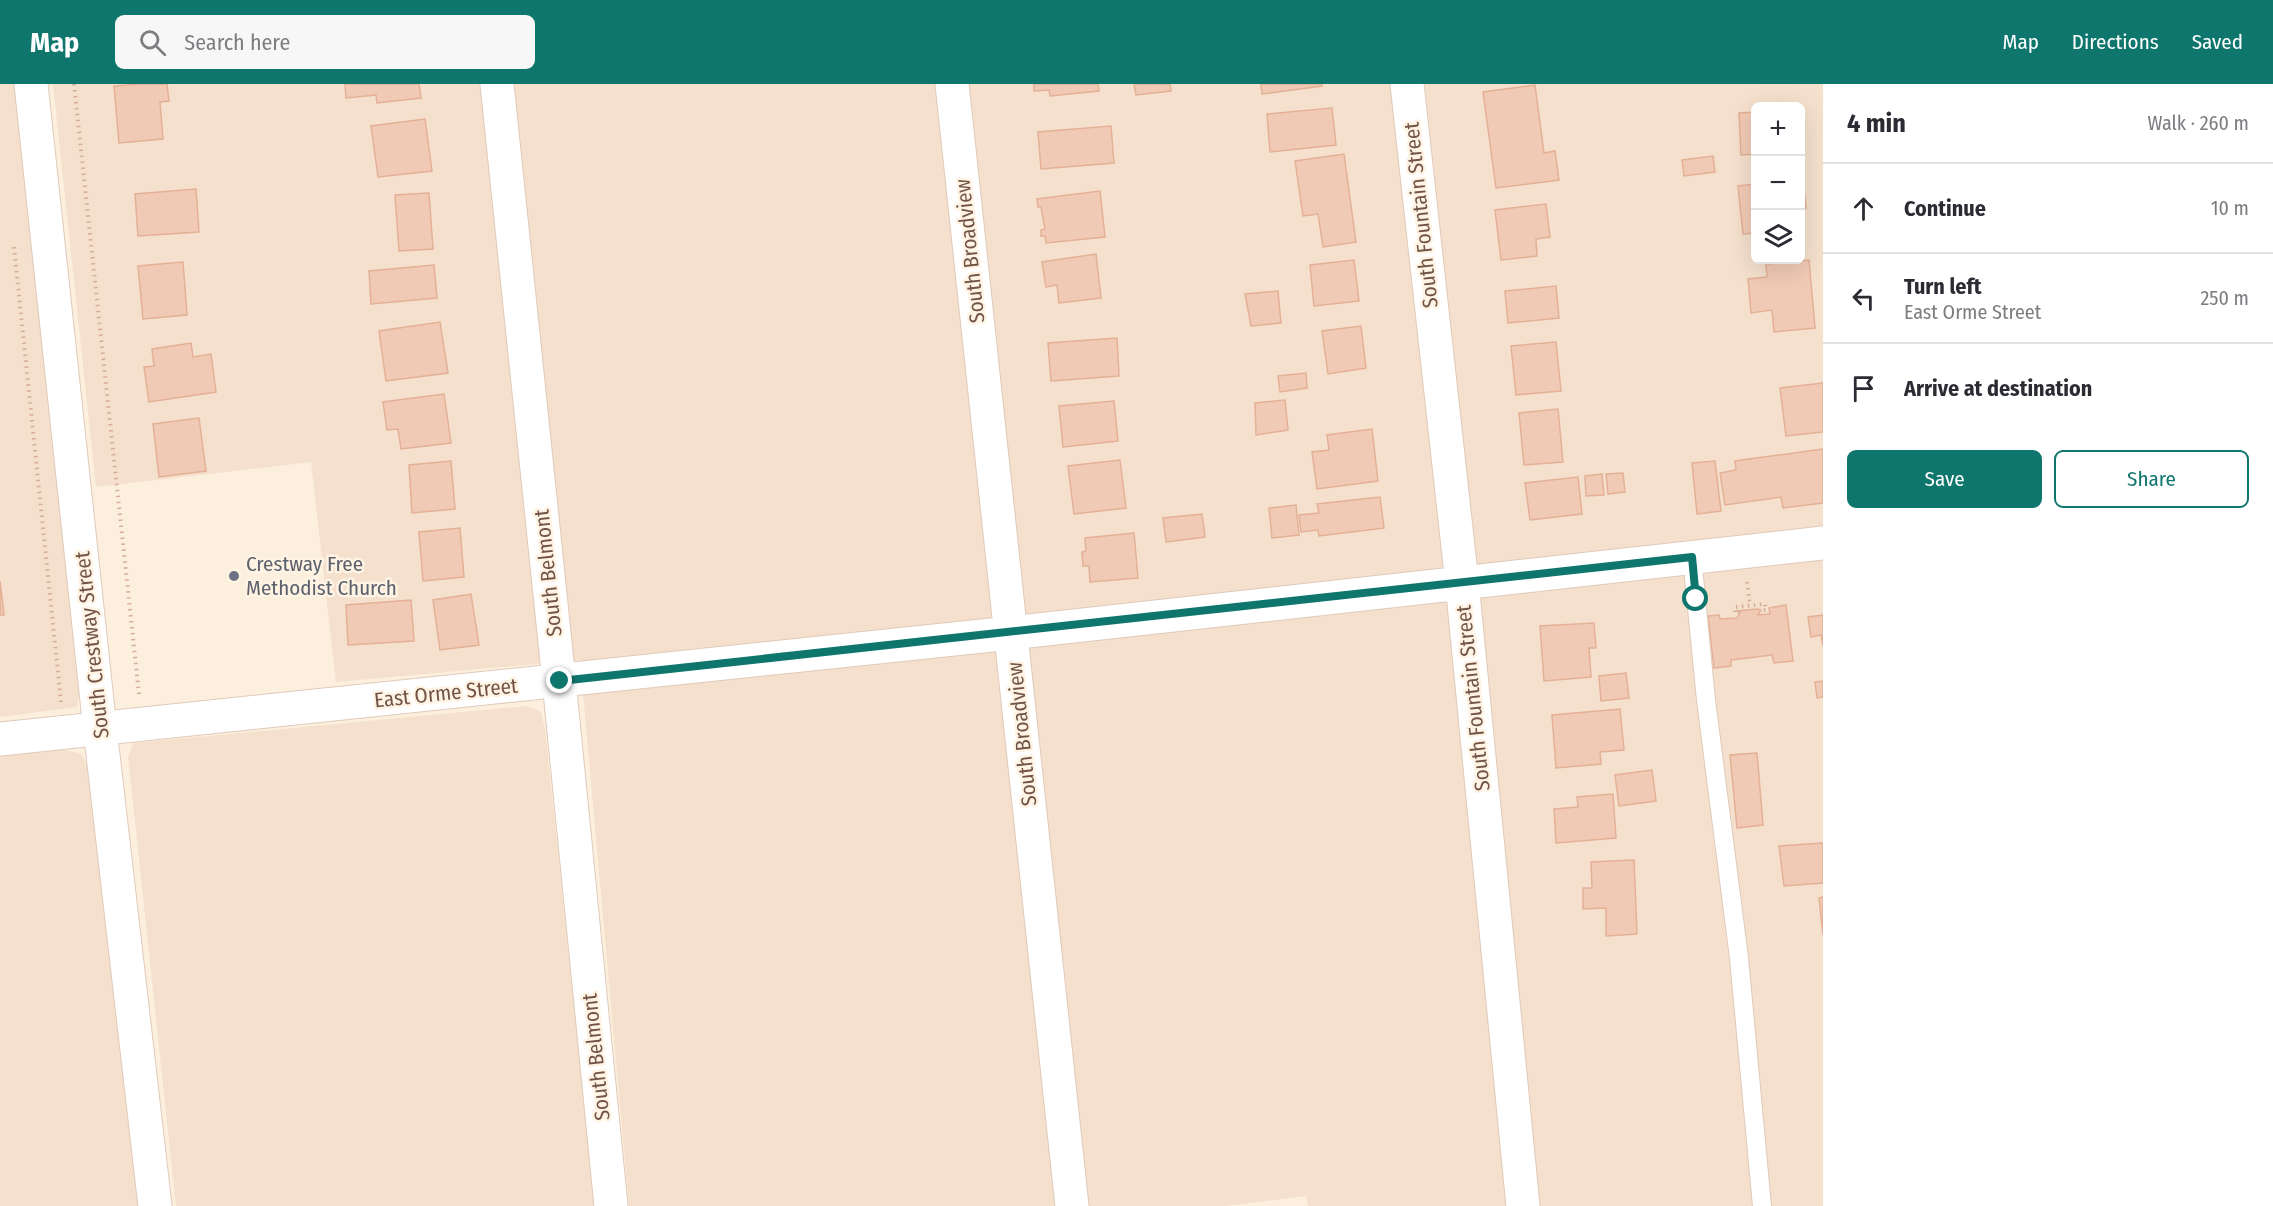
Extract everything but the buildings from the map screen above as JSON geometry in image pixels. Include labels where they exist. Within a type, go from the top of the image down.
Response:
[{"type":"street","name":"South Crestway Street","points":[[31,84],[100,729],[155,1206]]},
{"type":"street","name":"South Belmont","points":[[497,84],[560,681],[611,1206]]},
{"type":"street","name":"South Broadview","points":[[952,84],[1072,1206]]},
{"type":"street","name":"South Fountain Street","points":[[1407,84],[1462,583],[1523,1206]]},
{"type":"street","name":"East Orme Street","points":[[0,739],[1011,633],[1823,543]]},
{"type":"lane","points":[[1692,557],[1706,700],[1739,958],[1762,1206]]},
{"type":"path","points":[[74,84],[140,701]]},
{"type":"path","points":[[1740,612],[1735,613],[1735,607],[1766,604],[1767,610],[1761,610]]},
{"type":"shaded area","points":[[0,84],[15,84],[80,687],[77,707],[0,717]]},
{"type":"shaded area","points":[[53,84],[1823,84],[1823,1206],[1308,1206],[1306,1196],[1225,1206],[629,1206],[580,660],[336,682],[311,462],[96,487]]},
{"type":"shaded area","points":[[527,706],[541,712],[545,729],[595,1206],[176,1206],[128,756],[134,743]]},
{"type":"shaded area","points":[[60,749],[81,754],[88,767],[138,1206],[0,1206],[0,755]]},
{"type":"place","name":"Crestway Free Methodist Church","points":[[234,576]]},
{"type":"route","points":[[560,681],[1692,557],[1696,599]]}]
